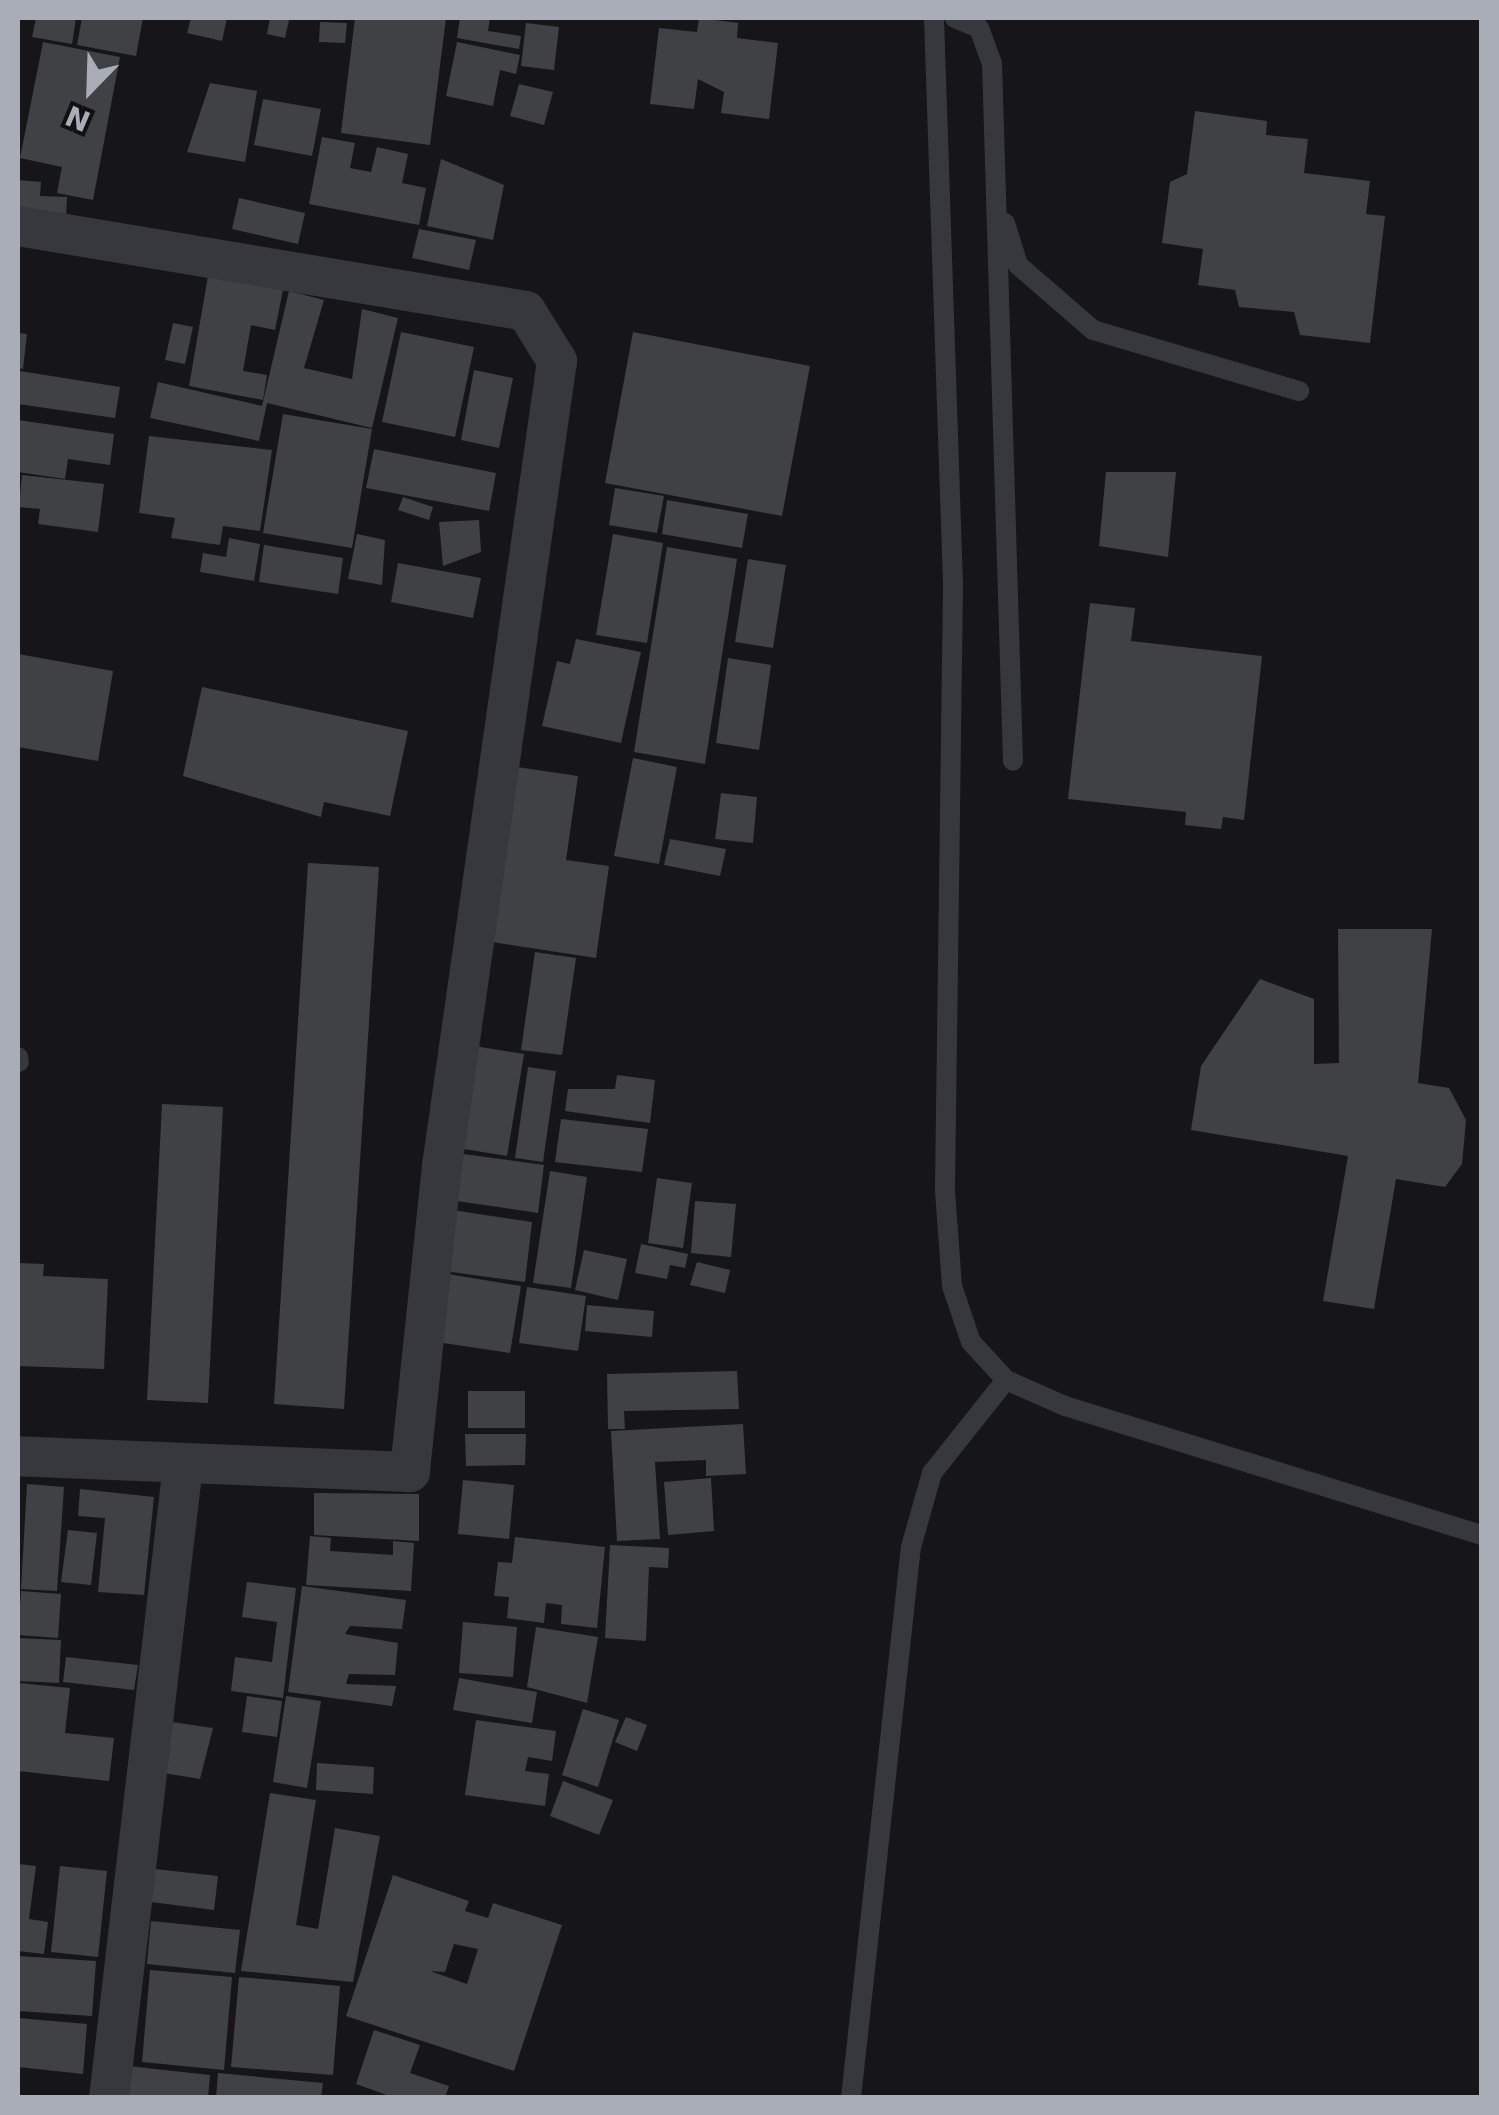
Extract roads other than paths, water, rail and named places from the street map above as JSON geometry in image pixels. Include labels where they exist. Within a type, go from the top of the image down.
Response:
[{"type":"street","points":[[18,226],[526,311],[557,361],[442,1166],[418,1450],[410,1472],[382,1477],[18,1456]]},
{"type":"street","points":[[109,2098],[183,1465]]},
{"type":"lane","points":[[934,18],[953,585],[945,1191],[952,1286],[971,1342],[1006,1380],[1065,1406],[1482,1534]]},
{"type":"lane","points":[[955,18],[978,28],[992,63],[1012,761]]},
{"type":"lane","points":[[996,198],[1018,265],[1093,330],[1299,391]]},
{"type":"lane","points":[[851,2098],[911,1547],[932,1473],[1006,1380]]}]
